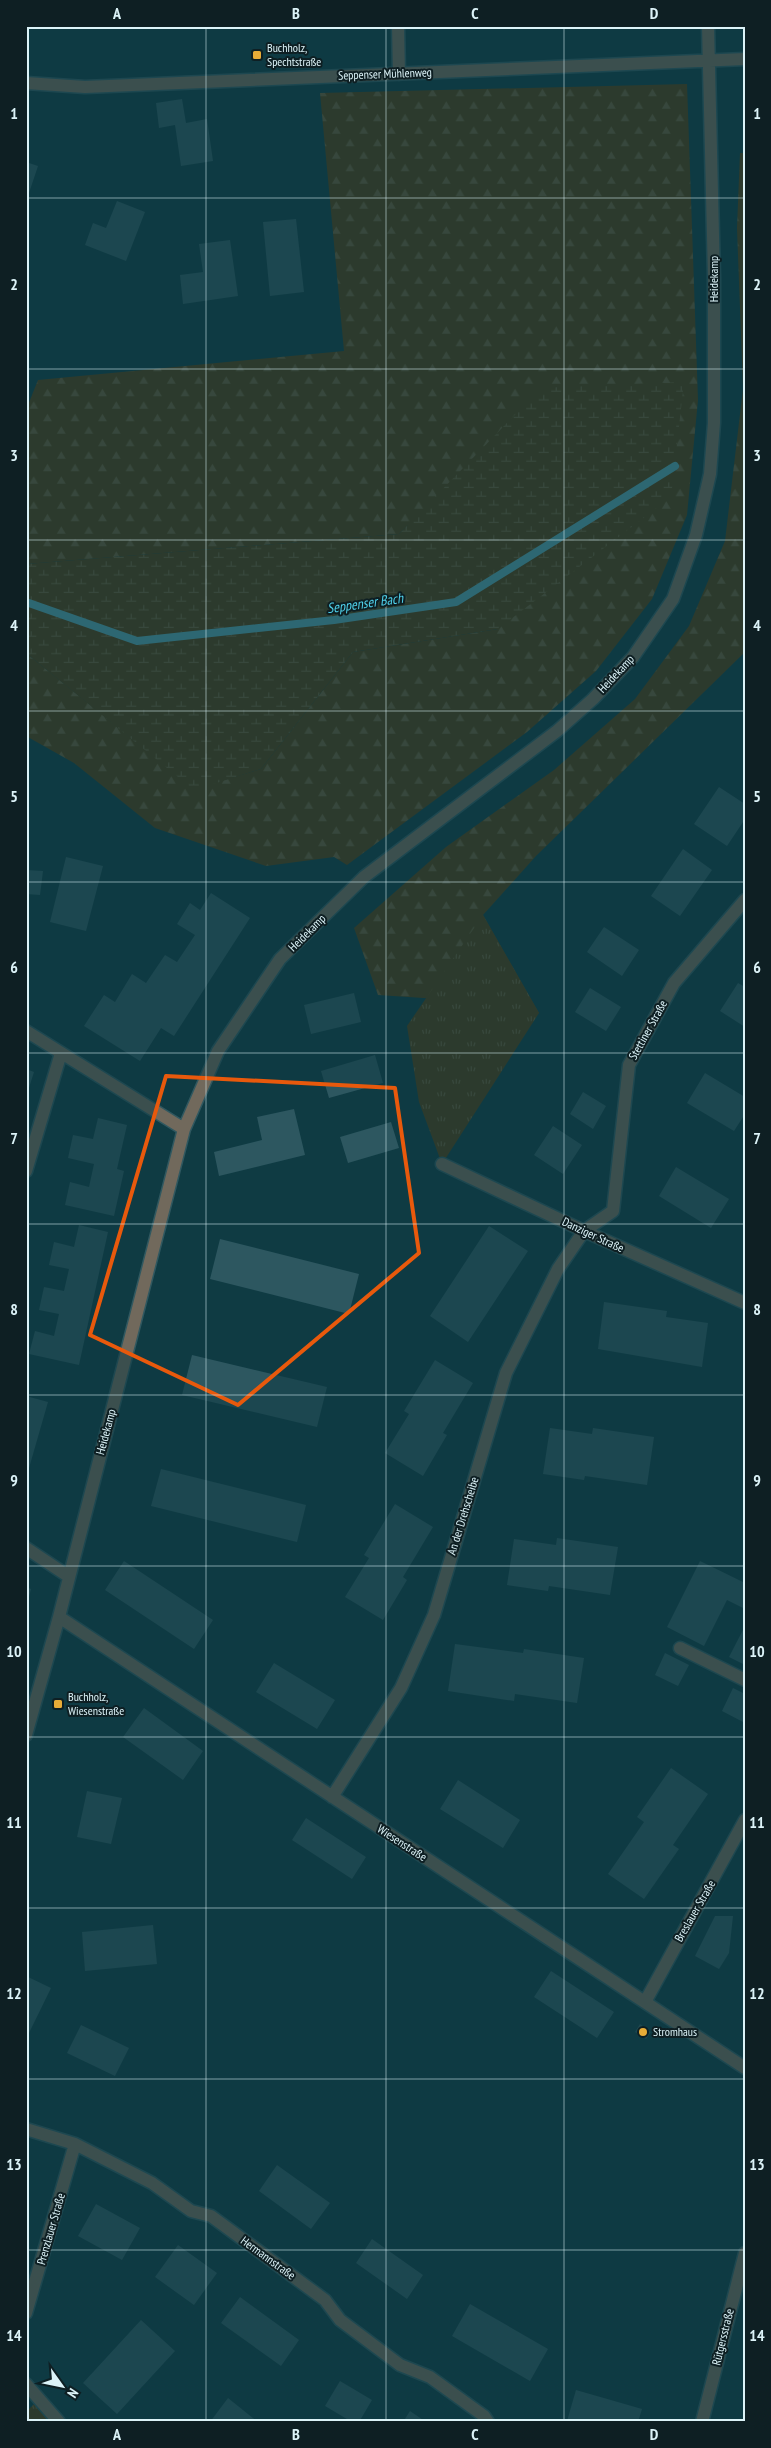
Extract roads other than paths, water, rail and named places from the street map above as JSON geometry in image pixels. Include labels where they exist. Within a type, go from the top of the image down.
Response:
[{"type":"street","points":[[398,26],[399,74]]},
{"type":"street","name":"Heidekamp","points":[[26,1734],[59,1617],[184,1129],[218,1051],[280,959],[364,876],[557,731],[593,699],[633,657],[672,599],[696,535],[710,474],[714,423],[714,277],[708,26]]},
{"type":"street","name":"Seppenser Mühlenweg","points":[[26,83],[82,87],[745,59]]},
{"type":"street","name":"Stettiner Straße","points":[[584,1231],[614,1211],[629,1065],[674,983],[745,900]]},
{"type":"street","points":[[26,1031],[184,1129]]},
{"type":"street","points":[[26,1171],[61,1053]]},
{"type":"street","name":"Danziger Straße","points":[[442,1164],[584,1231],[745,1303]]},
{"type":"street","name":"An der Drehscheibe","points":[[332,1797],[401,1688],[434,1615],[506,1373],[558,1269],[584,1231]]},
{"type":"street","points":[[26,1548],[68,1576]]},
{"type":"street","name":"Wiesenstraße","points":[[59,1617],[745,2068]]},
{"type":"street","points":[[680,1648],[745,1680]]},
{"type":"street","name":"Breslauer Straße","points":[[645,2002],[745,1820]]},
{"type":"street","name":"Hermannstraße","points":[[26,2129],[75,2144],[152,2183],[191,2211],[211,2216],[325,2300],[340,2320],[400,2365],[430,2377],[484,2416],[488,2422]]},
{"type":"street","name":"Prenzlauer Straße","points":[[26,2313],[75,2144]]},
{"type":"street","name":"Rütgersstraße","points":[[702,2422],[745,2253]]},
{"type":"street","points":[[26,2384],[59,2422]]},
{"type":"waterway","name":"Seppenser Bach","points":[[26,602],[137,641],[334,620],[456,602],[675,466]]},
{"type":"place","name":"Buchholz, Spechtstraße","points":[[257,55]]},
{"type":"place","name":"Buchholz, Wiesenstraße","points":[[58,1704]]},
{"type":"place","name":"Stromhaus","points":[[643,2032]]}]
